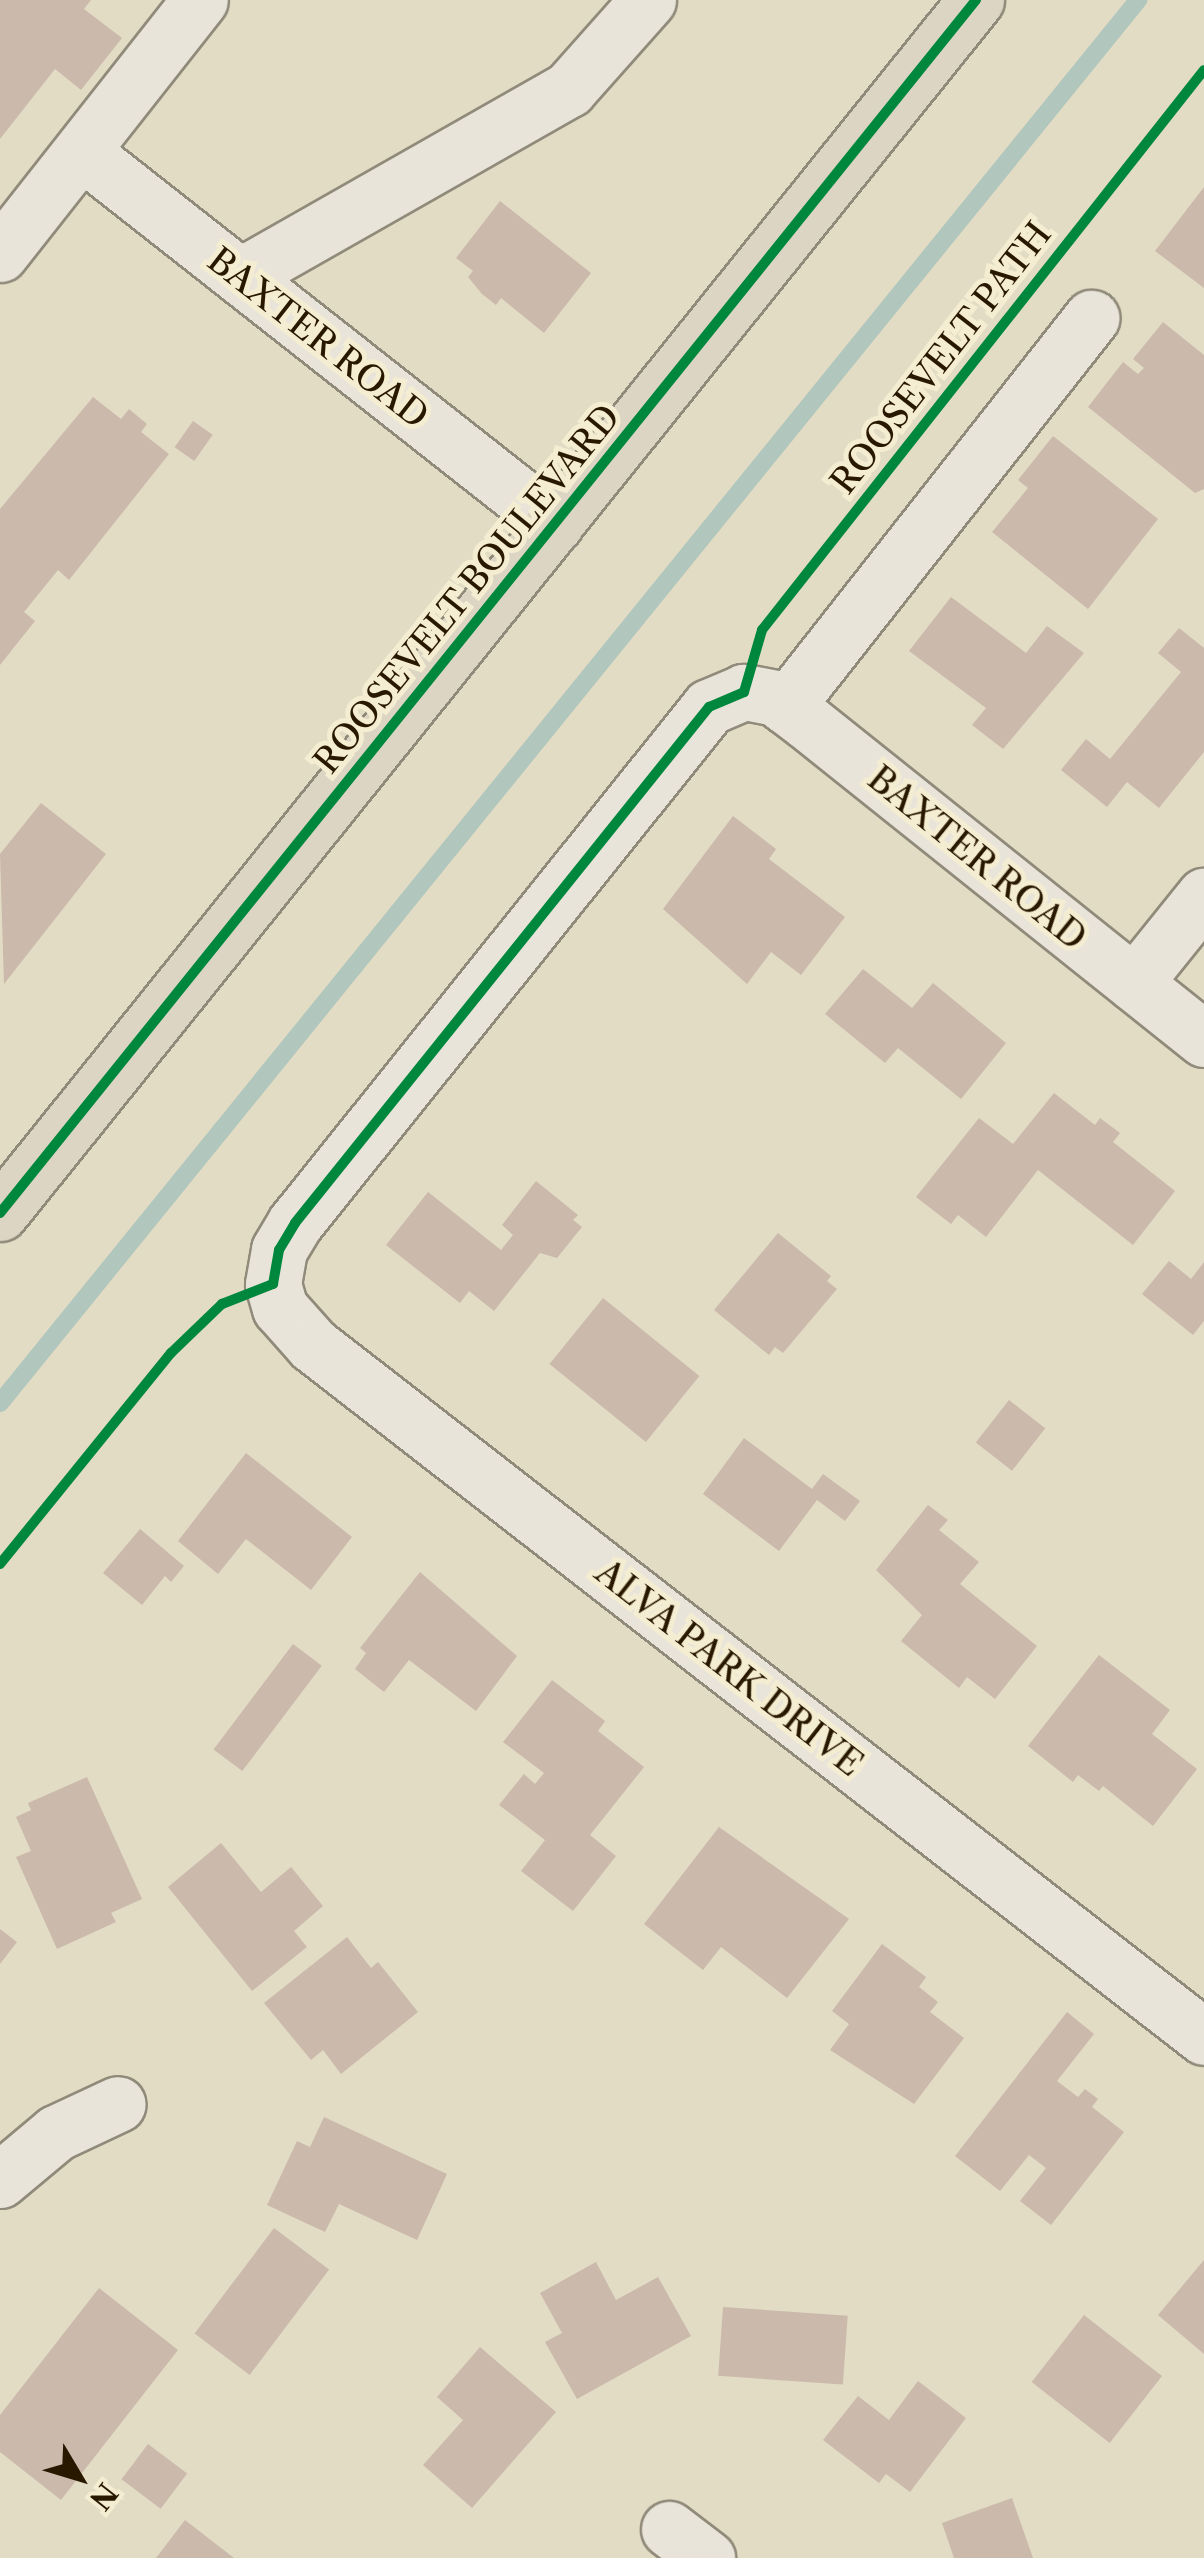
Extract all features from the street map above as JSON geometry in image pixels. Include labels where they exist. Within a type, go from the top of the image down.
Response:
[{"type":"main road","name":"ROOSEVELT BOULEVARD","points":[[0,1213],[976,0]]},
{"type":"street","points":[[0,254],[200,0]]},
{"type":"street","points":[[240,276],[569,89],[648,0]]},
{"type":"street","name":"BAXTER ROAD","points":[[82,152],[554,524]]},
{"type":"street","points":[[765,699],[1091,318]]},
{"type":"street","name":"BAXTER ROAD","points":[[765,699],[1204,1039]]},
{"type":"street","name":"ALVA PARK DRIVE","points":[[765,699],[710,707],[307,1208],[280,1250],[273,1284],[280,1308],[313,1345],[1204,2037]]},
{"type":"street","points":[[1134,983],[1204,896]]},
{"type":"street","points":[[0,2180],[56,2133],[118,2104]]},
{"type":"building","points":[[0,0],[91,0],[84,9],[122,38],[81,90],[55,69],[0,139]]},
{"type":"building","points":[[1204,187],[1204,288],[1155,251]]},
{"type":"building","points":[[500,201],[591,273],[544,333],[501,298],[496,305],[482,294],[468,277],[473,271],[456,258]]},
{"type":"building","points":[[1163,322],[1204,355],[1204,489],[1195,493],[1088,407],[1123,362],[1138,374],[1144,368],[1133,359]]},
{"type":"building","points":[[93,397],[121,419],[129,409],[147,424],[141,432],[169,454],[69,580],[58,570],[24,612],[35,621],[0,665],[0,509]]},
{"type":"building","points":[[193,421],[213,435],[194,461],[175,447]]},
{"type":"building","points":[[1053,436],[1158,519],[1088,609],[992,532],[1028,488],[1018,480]]},
{"type":"building","points":[[951,597],[1026,653],[1047,626],[1084,653],[1003,749],[972,725],[986,708],[909,651]]},
{"type":"building","points":[[1179,628],[1204,648],[1204,752],[1159,808],[1127,782],[1107,807],[1061,770],[1086,739],[1110,759],[1181,672],[1158,653]]},
{"type":"building","points":[[41,803],[106,854],[4,984],[0,854]]},
{"type":"building","points":[[733,816],[776,849],[769,859],[845,917],[801,975],[771,952],[747,984],[663,909]]},
{"type":"building","points":[[863,969],[912,1008],[933,983],[1006,1043],[961,1099],[898,1048],[885,1063],[825,1014]]},
{"type":"building","points":[[1054,1093],[1095,1125],[1100,1118],[1120,1133],[1113,1142],[1175,1191],[1133,1245],[1038,1170],[986,1237],[958,1215],[951,1224],[916,1197],[979,1118],[1013,1144]]},
{"type":"building","points":[[536,1181],[578,1215],[573,1220],[582,1227],[557,1258],[540,1253],[494,1311],[469,1291],[460,1303],[386,1245],[428,1192],[501,1250],[513,1235],[502,1225]]},
{"type":"building","points":[[778,1233],[831,1276],[827,1281],[837,1289],[783,1353],[775,1347],[769,1355],[714,1310]]},
{"type":"building","points":[[1169,1261],[1191,1279],[1204,1262],[1204,1321],[1193,1335],[1142,1294]]},
{"type":"building","points":[[603,1298],[699,1376],[646,1442],[550,1364]]},
{"type":"building","points":[[1009,1400],[1045,1428],[1012,1471],[976,1443]]},
{"type":"building","points":[[744,1438],[812,1489],[823,1474],[860,1501],[845,1521],[817,1500],[779,1551],[703,1494]]},
{"type":"building","points":[[246,1453],[352,1537],[311,1590],[246,1539],[218,1574],[178,1541]]},
{"type":"building","points":[[928,1505],[948,1520],[939,1530],[979,1562],[960,1584],[1037,1646],[995,1699],[967,1677],[959,1688],[901,1641],[922,1615],[876,1570]]},
{"type":"building","points":[[140,1529],[184,1566],[171,1582],[165,1576],[142,1605],[103,1573]]},
{"type":"building","points":[[420,1572],[517,1656],[476,1711],[409,1660],[384,1692],[355,1669],[366,1653],[360,1648]]},
{"type":"building","points":[[293,1644],[322,1666],[242,1771],[214,1749]]},
{"type":"building","points":[[1099,1655],[1170,1710],[1152,1734],[1197,1769],[1153,1826],[1103,1786],[1099,1791],[1078,1775],[1073,1782],[1028,1746]]},
{"type":"building","points":[[552,1680],[605,1721],[598,1731],[644,1767],[590,1835],[616,1856],[573,1911],[521,1871],[545,1840],[499,1805],[524,1774],[535,1784],[544,1773],[503,1742]]},
{"type":"building","points":[[87,1777],[142,1899],[111,1913],[116,1922],[57,1949],[16,1857],[31,1851],[16,1817],[31,1810],[28,1803]]},
{"type":"building","points":[[719,1827],[849,1919],[787,1998],[721,1947],[703,1970],[644,1924]]},
{"type":"building","points":[[221,1843],[261,1892],[291,1867],[323,1906],[294,1931],[307,1947],[252,1991],[168,1887]]},
{"type":"building","points":[[0,1929],[17,1942],[0,1964]]},
{"type":"building","points":[[347,1937],[371,1968],[378,1962],[418,2012],[341,2074],[323,2050],[311,2060],[264,2003]]},
{"type":"building","points":[[882,1944],[926,1977],[919,1987],[938,2002],[930,2012],[964,2038],[914,2104],[830,2050],[849,2024],[832,2011]]},
{"type":"building","points":[[1067,2012],[1094,2034],[1057,2081],[1078,2097],[1085,2089],[1098,2099],[1092,2107],[1124,2132],[1051,2225],[1020,2201],[1046,2168],[1029,2155],[1000,2191],[955,2156]]},
{"type":"building","points":[[324,2117],[447,2174],[417,2240],[339,2204],[325,2232],[267,2205],[297,2141],[310,2147]]},
{"type":"building","points":[[274,2228],[329,2270],[250,2375],[195,2333]]},
{"type":"building","points":[[1204,2260],[1204,2354],[1158,2315]]},
{"type":"building","points":[[596,2262],[616,2300],[658,2277],[691,2336],[577,2399],[545,2342],[562,2333],[540,2293]]},
{"type":"building","points":[[99,2288],[178,2350],[61,2500],[0,2452],[0,2415]]},
{"type":"building","points":[[723,2307],[848,2316],[843,2385],[718,2376]]},
{"type":"building","points":[[1084,2315],[1162,2376],[1110,2443],[1032,2382]]},
{"type":"building","points":[[480,2347],[556,2412],[472,2508],[423,2465],[463,2420],[437,2397]]},
{"type":"building","points":[[918,2381],[966,2418],[910,2492],[886,2474],[879,2483],[823,2440],[858,2396],[889,2420]]},
{"type":"building","points":[[148,2444],[187,2473],[161,2509],[122,2479]]},
{"type":"building","points":[[1012,2498],[1033,2558],[954,2558],[942,2523]]},
{"type":"building","points":[[185,2520],[234,2558],[156,2558]]},
{"type":"waterway","points":[[0,1403],[1138,0]]},
{"type":"cycle path","points":[[0,1213],[976,0]]},
{"type":"cycle path","name":"ROOSEVELT PATH","points":[[0,1564],[171,1353],[222,1304],[273,1284],[279,1250],[295,1223],[709,707],[744,692],[762,630],[1204,70]]}]
